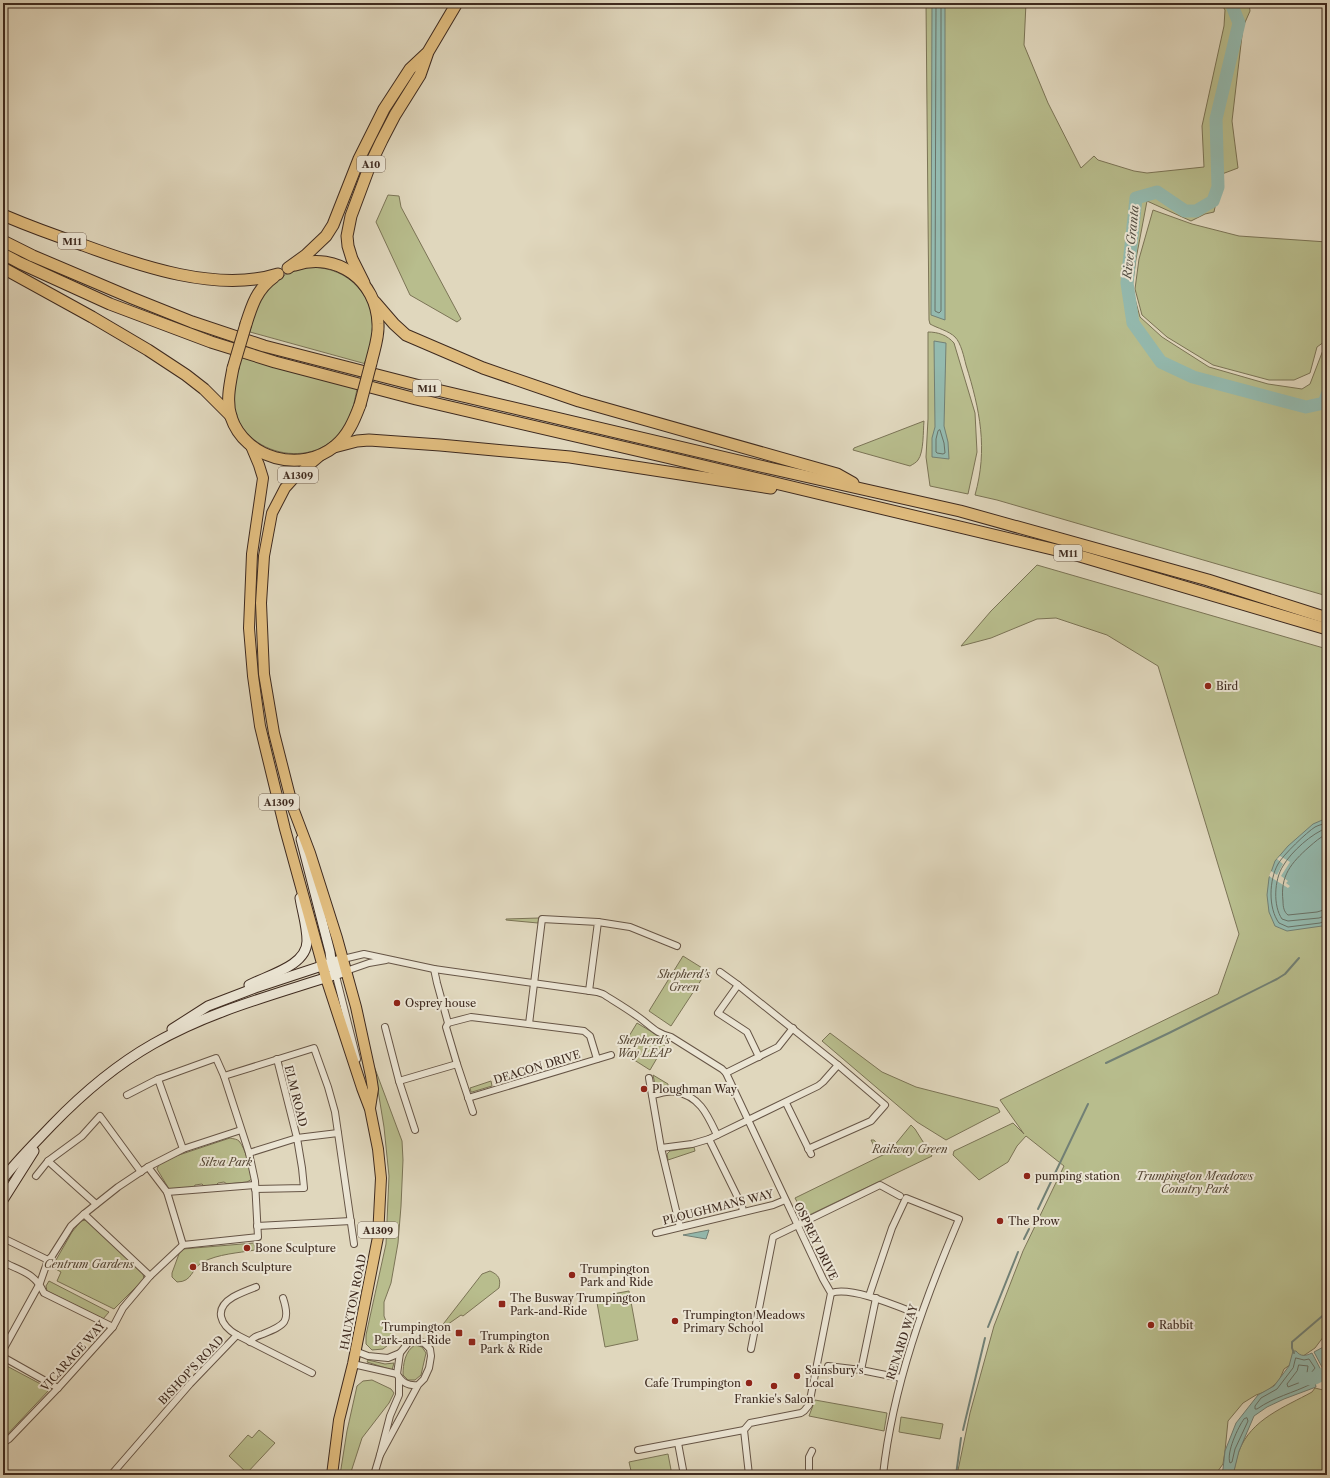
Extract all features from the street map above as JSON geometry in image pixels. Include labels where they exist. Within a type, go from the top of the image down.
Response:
[{"type":"highway","name":"A10","points":[[364,283],[352,259],[348,246],[347,236],[351,216],[370,165],[382,140],[395,115],[420,75],[428,52],[457,3]]},
{"type":"highway","name":"A10","points":[[288,268],[306,255],[326,236],[333,225],[362,153],[384,109],[410,69],[428,52]]},
{"type":"highway","name":"M11","points":[[3,215],[28,226],[119,258],[175,274],[198,278],[248,280],[267,278],[278,274]]},
{"type":"highway","name":"M11","points":[[3,241],[32,256],[132,298],[192,322],[264,346],[420,386],[960,511],[1208,580],[1327,618]]},
{"type":"highway","name":"M11","points":[[3,254],[110,304],[211,342],[275,362],[416,400],[1073,554],[1327,629]]},
{"type":"highway","points":[[306,262],[333,263],[358,277],[364,283],[375,302],[378,336],[360,405],[351,428],[334,447],[321,455],[308,459],[285,460],[264,454],[251,446],[237,429],[231,416],[229,388],[246,324],[253,303],[259,292],[278,274],[288,268],[306,262]]},
{"type":"highway","points":[[3,268],[92,317],[186,374],[204,389],[231,416]]},
{"type":"highway","name":"M11","points":[[375,302],[394,324],[406,335],[483,368],[579,401],[837,474],[866,489]]},
{"type":"highway","name":"M11","points":[[334,447],[357,441],[369,440],[440,445],[570,457],[762,487],[805,490]]},
{"type":"main road","name":"A1309","points":[[251,446],[259,465],[262,478],[252,554],[249,628],[250,653],[260,726],[293,856],[328,964],[326,978],[370,1109]]},
{"type":"main road","name":"A1309","points":[[321,455],[294,478],[285,488],[272,513],[264,564],[261,603],[264,674],[274,733],[293,808],[310,853],[356,1007],[373,1089],[370,1109]]},
{"type":"main road","name":"HAUXTON ROAD","points":[[332,1475],[339,1420],[355,1351],[378,1237],[381,1178],[378,1149],[370,1109]]},
{"type":"street","points":[[293,808],[328,964]]},
{"type":"street","points":[[3,1179],[39,1137],[107,1076],[190,1016],[258,980],[294,964],[304,953],[306,935],[293,856]]},
{"type":"street","points":[[528,1024],[542,919],[598,922],[630,927],[656,936],[677,946]]},
{"type":"street","points":[[589,990],[598,922]]},
{"type":"street","name":"OSPREY DRIVE","points":[[343,964],[364,954],[434,969],[589,990],[603,994],[639,1017],[646,1024],[664,1035],[671,1037],[726,1073],[798,1225],[822,1280],[831,1293],[809,1405],[801,1413],[750,1423],[744,1430],[638,1450]]},
{"type":"street","points":[[208,1006],[255,988],[328,964],[370,963],[388,960]]},
{"type":"street","points":[[152,1044],[188,1026],[255,999],[326,978],[343,964]]},
{"type":"street","points":[[343,964],[353,1039],[362,1088]]},
{"type":"street","points":[[434,969],[448,1023],[446,1027],[473,1112]]},
{"type":"street","points":[[720,972],[838,1064],[885,1105],[870,1121],[810,1152],[786,1103]]},
{"type":"street","points":[[738,985],[718,1013],[747,1032],[759,1057]]},
{"type":"street","points":[[448,1023],[471,1017],[584,1031],[590,1036],[597,1059]]},
{"type":"street","points":[[385,1027],[399,1081],[415,1130]]},
{"type":"street","points":[[726,1073],[778,1047],[793,1028]]},
{"type":"street","points":[[224,1076],[314,1048],[335,1112],[354,1244]]},
{"type":"street","name":"DEACON DRIVE","points":[[468,1098],[611,1055]]},
{"type":"street","points":[[127,1095],[158,1079],[216,1058],[224,1076],[249,1153],[255,1188],[258,1237],[183,1245],[167,1192],[148,1167]]},
{"type":"street","name":"ELM ROAD","points":[[277,1059],[297,1138]]},
{"type":"street","points":[[399,1081],[457,1064]]},
{"type":"street","points":[[661,1148],[692,1144],[709,1139],[786,1103],[823,1082],[838,1064]]},
{"type":"street","points":[[649,1078],[661,1148],[680,1227]]},
{"type":"street","points":[[158,1079],[183,1149]]},
{"type":"street","points":[[652,1095],[675,1091],[702,1105],[717,1135]]},
{"type":"street","points":[[36,1176],[48,1161],[82,1136],[100,1116],[141,1172]]},
{"type":"street","points":[[3,1200],[51,1126]]},
{"type":"street","points":[[3,1350],[40,1283],[48,1260],[71,1226],[118,1187],[148,1167],[183,1149],[241,1130]]},
{"type":"street","name":"ELM ROAD","points":[[249,1153],[297,1138],[338,1133]]},
{"type":"street","points":[[167,1192],[255,1188],[304,1188],[297,1138]]},
{"type":"street","points":[[709,1139],[742,1206],[743,1212]]},
{"type":"street","points":[[48,1161],[96,1204]]},
{"type":"street","points":[[751,1349],[773,1237],[880,1185],[900,1196]]},
{"type":"street","name":"RENARD WAY","points":[[869,1296],[892,1228],[906,1198],[959,1219],[920,1315],[901,1378],[889,1434],[883,1475]]},
{"type":"street","name":"PLOUGHMANS WAY","points":[[656,1233],[773,1205],[785,1200]]},
{"type":"street","points":[[84,1214],[150,1276]]},
{"type":"street","points":[[257,1226],[351,1221]]},
{"type":"street","points":[[3,1238],[48,1260]]},
{"type":"street","name":"VICARAGE WAY","points":[[3,1443],[9,1439],[58,1388],[113,1327],[123,1308],[150,1276],[183,1245]]},
{"type":"street","points":[[3,1262],[33,1276],[40,1283],[44,1293],[113,1327]]},
{"type":"street","name":"BISHOP'S ROAD","points":[[111,1475],[190,1384],[237,1335],[228,1330],[223,1324],[221,1312],[224,1304],[234,1297],[256,1287]]},
{"type":"street","points":[[831,1293],[837,1291],[869,1296],[920,1315]]},
{"type":"street","points":[[250,1342],[253,1338],[284,1324],[287,1310],[283,1298]]},
{"type":"street","points":[[861,1370],[876,1298]]},
{"type":"street","points":[[237,1335],[312,1372]]},
{"type":"street","points":[[374,1475],[390,1416],[398,1395],[400,1353],[404,1347],[411,1342],[416,1341],[424,1343],[430,1349],[431,1356],[429,1368],[424,1379],[418,1385],[380,1455]]},
{"type":"street","points":[[355,1351],[368,1356],[388,1358],[400,1353]]},
{"type":"street","points":[[3,1357],[58,1388]]},
{"type":"street","points":[[352,1364],[398,1376],[405,1384],[412,1386],[418,1385]]},
{"type":"street","points":[[828,1366],[861,1370],[901,1378]]},
{"type":"street","points":[[744,1430],[749,1475]]},
{"type":"street","points":[[678,1443],[684,1475]]},
{"type":"street","points":[[809,1475],[809,1457],[812,1451]]},
{"type":"green space","points":[[926,3],[1026,3],[1024,45],[1048,103],[1081,168],[1094,156],[1098,160],[1134,171],[1147,173],[1204,167],[1202,126],[1224,26],[1225,10],[1221,3],[1249,3],[1250,11],[1243,27],[1232,121],[1238,168],[1222,174],[1214,212],[1205,214],[1191,221],[1147,201],[1132,288],[1140,317],[1162,337],[1209,367],[1268,384],[1302,389],[1310,384],[1325,345],[1327,346],[1327,596],[997,500],[975,495],[979,478],[982,446],[981,430],[971,382],[962,350],[955,337],[950,333],[930,324],[929,320]]},
{"type":"green space","points":[[388,195],[399,196],[401,207],[461,319],[457,322],[410,295],[376,222]]},
{"type":"green space","points":[[1153,210],[1192,224],[1239,236],[1327,242],[1327,343],[1324,342],[1317,347],[1310,373],[1294,380],[1269,380],[1213,365],[1167,337],[1142,315],[1135,289],[1139,259]]},
{"type":"green space","points":[[311,267],[337,272],[345,276],[358,287],[368,302],[374,322],[372,340],[366,364],[250,332],[262,296],[268,288],[276,280],[285,275],[297,270]]},
{"type":"green space","points":[[928,332],[942,334],[954,343],[975,413],[977,452],[968,494],[930,486],[926,457],[928,419]]},
{"type":"green space","points":[[241,357],[357,389],[351,415],[343,429],[329,443],[312,451],[293,454],[274,450],[258,442],[244,430],[235,413],[233,393]]},
{"type":"green space","points":[[924,421],[920,456],[916,462],[910,466],[853,450],[854,448]]},
{"type":"green space","name":"Trumpington Meadows Country Park","points":[[1037,565],[1327,649],[1327,1332],[1315,1348],[1284,1369],[1279,1381],[1267,1391],[1256,1395],[1243,1403],[1228,1421],[1223,1464],[1215,1475],[957,1475],[970,1413],[994,1326],[1023,1251],[1064,1166],[1026,1136],[1017,1146],[1008,1162],[979,1180],[953,1155],[954,1151],[1013,1123],[1024,1134],[1000,1100],[1218,994],[1239,934],[1158,666],[1107,635],[1056,618],[1037,619],[991,638],[961,646],[991,611]]},
{"type":"green space","points":[[539,918],[538,923],[506,920],[506,919]]},
{"type":"green space","name":"Shepherd's Green","points":[[683,956],[707,971],[671,1026],[649,1011]]},
{"type":"green space","name":"Shepherd's Way LEAP","points":[[637,1023],[667,1041],[650,1070],[620,1051]]},
{"type":"green space","points":[[830,1033],[882,1072],[916,1087],[998,1108],[1000,1112],[946,1140],[917,1122],[822,1041]]},
{"type":"green space","points":[[374,1066],[402,1141],[403,1160],[398,1243],[391,1283],[384,1302],[384,1316],[389,1329],[397,1338],[383,1349],[372,1350],[366,1344],[366,1335],[386,1244],[389,1176],[384,1127]]},
{"type":"green space","points":[[653,1075],[668,1084],[668,1089],[659,1091],[656,1089]]},
{"type":"green space","points":[[491,1081],[492,1086],[471,1092],[470,1088]]},
{"type":"green space","name":"Railway Green","points":[[911,1125],[932,1156],[805,1217],[795,1198],[889,1152]]},
{"type":"green space","name":"Silva Park","points":[[230,1138],[239,1141],[244,1149],[252,1179],[247,1182],[227,1184],[224,1182],[216,1185],[204,1186],[202,1184],[195,1185],[194,1187],[169,1189],[157,1169],[159,1164],[164,1160]]},
{"type":"green space","points":[[871,1140],[874,1140],[883,1151],[878,1154]]},
{"type":"green space","points":[[694,1147],[695,1151],[668,1160],[667,1154],[670,1151]]},
{"type":"green space","name":"Centrum Gardens","points":[[86,1220],[143,1274],[144,1279],[114,1309],[57,1281],[61,1272],[52,1267],[72,1232],[81,1221]]},
{"type":"green space","points":[[254,1243],[255,1250],[222,1255],[203,1262],[186,1280],[177,1282],[172,1277],[180,1251],[183,1249]]},
{"type":"green space","points":[[490,1271],[499,1278],[499,1288],[463,1316],[461,1315],[437,1332],[482,1274]]},
{"type":"green space","points":[[49,1281],[109,1312],[103,1319],[47,1291],[46,1286]]},
{"type":"green space","points":[[629,1291],[638,1340],[605,1347],[596,1297]]},
{"type":"green space","points":[[415,1345],[422,1347],[426,1353],[421,1375],[415,1380],[408,1380],[403,1375],[404,1362],[407,1354]]},
{"type":"green space","points":[[368,1360],[385,1364],[394,1363],[392,1370],[367,1362]]},
{"type":"green space","points":[[3,1364],[50,1389],[3,1439]]},
{"type":"green space","points":[[372,1380],[391,1389],[394,1393],[389,1403],[362,1438],[350,1475],[340,1475],[347,1431],[357,1386],[363,1381]]},
{"type":"green space","points":[[1315,1388],[1327,1391],[1327,1475],[1233,1475],[1239,1451],[1244,1440],[1252,1430],[1270,1415],[1312,1392]]},
{"type":"green space","points":[[815,1400],[887,1413],[884,1431],[809,1416]]},
{"type":"green space","points":[[901,1417],[943,1424],[940,1439],[899,1432]]},
{"type":"green space","points":[[259,1430],[275,1443],[247,1473],[229,1456],[248,1435],[252,1438]]},
{"type":"green space","points":[[668,1454],[672,1475],[632,1475],[629,1462]]},
{"type":"water","points":[[932,3],[945,3],[945,320],[931,315]]},
{"type":"water","points":[[934,341],[946,343],[944,426],[948,442],[949,459],[932,457],[932,438],[935,427]]},
{"type":"water","points":[[1327,818],[1327,923],[1322,926],[1287,931],[1275,926],[1269,912],[1267,895],[1269,878],[1275,861],[1288,846],[1313,824]]},
{"type":"water","points":[[709,1230],[706,1239],[683,1235]]},
{"type":"water","points":[[1327,1345],[1327,1368],[1323,1369],[1314,1352]]},
{"type":"water","points":[[1293,1351],[1303,1355],[1312,1353],[1321,1370],[1315,1375],[1320,1376],[1315,1382],[1316,1387],[1284,1399],[1267,1407],[1254,1416],[1239,1451],[1233,1475],[1221,1475],[1225,1451],[1236,1423],[1258,1395],[1274,1386],[1289,1366]]},
{"type":"pier","points":[[1280,856],[1290,862],[1281,876],[1288,881],[1286,883],[1290,886],[1288,888],[1269,876],[1271,871],[1277,875],[1283,864],[1277,859]]},
{"type":"waterway","name":"River Granta","points":[[1231,3],[1239,23],[1216,119],[1218,187],[1213,201],[1196,211],[1185,211],[1157,192],[1136,198],[1127,283],[1133,323],[1161,362],[1193,377],[1306,407],[1324,403],[1327,395]]},
{"type":"waterway","points":[[1106,1063],[1277,979],[1285,974],[1299,958]]},
{"type":"waterway","points":[[1038,1209],[1088,1104]]},
{"type":"waterway","points":[[1024,1239],[1029,1229]]},
{"type":"waterway","points":[[988,1327],[1018,1252]]},
{"type":"waterway","points":[[1294,1353],[1292,1342],[1327,1312]]},
{"type":"waterway","points":[[963,1430],[985,1338]]},
{"type":"waterway","name":"River Granta","points":[[1304,1379],[1315,1378],[1327,1372]]},
{"type":"waterway","points":[[956,1475],[961,1438]]},
{"type":"place","name":"Bird","points":[[1208,686]]},
{"type":"place","name":"Osprey house","points":[[397,1003]]},
{"type":"place","name":"Ploughman Way","points":[[644,1089]]},
{"type":"place","name":"pumping station","points":[[1027,1176]]},
{"type":"place","name":"The Prow","points":[[1000,1221]]},
{"type":"place","name":"Bone Sculpture","points":[[247,1248]]},
{"type":"place","name":"Branch Sculpture","points":[[193,1267]]},
{"type":"place","name":"Trumpington Park and Ride","points":[[572,1275]]},
{"type":"place","name":"The Busway Trumpington Park-and-Ride","points":[[502,1304]]},
{"type":"place","name":"Trumpington Meadows Primary School","points":[[675,1321]]},
{"type":"place","name":"Rabbit","points":[[1151,1325]]},
{"type":"place","name":"Trumpington Park-and-Ride","points":[[459,1333]]},
{"type":"place","name":"Trumpington Park & Ride","points":[[472,1342]]},
{"type":"place","name":"Sainsbury's Local","points":[[797,1376]]},
{"type":"place","name":"Cafe Trumpington","points":[[749,1383]]},
{"type":"place","name":"Frankie's Salon","points":[[774,1386]]}]
